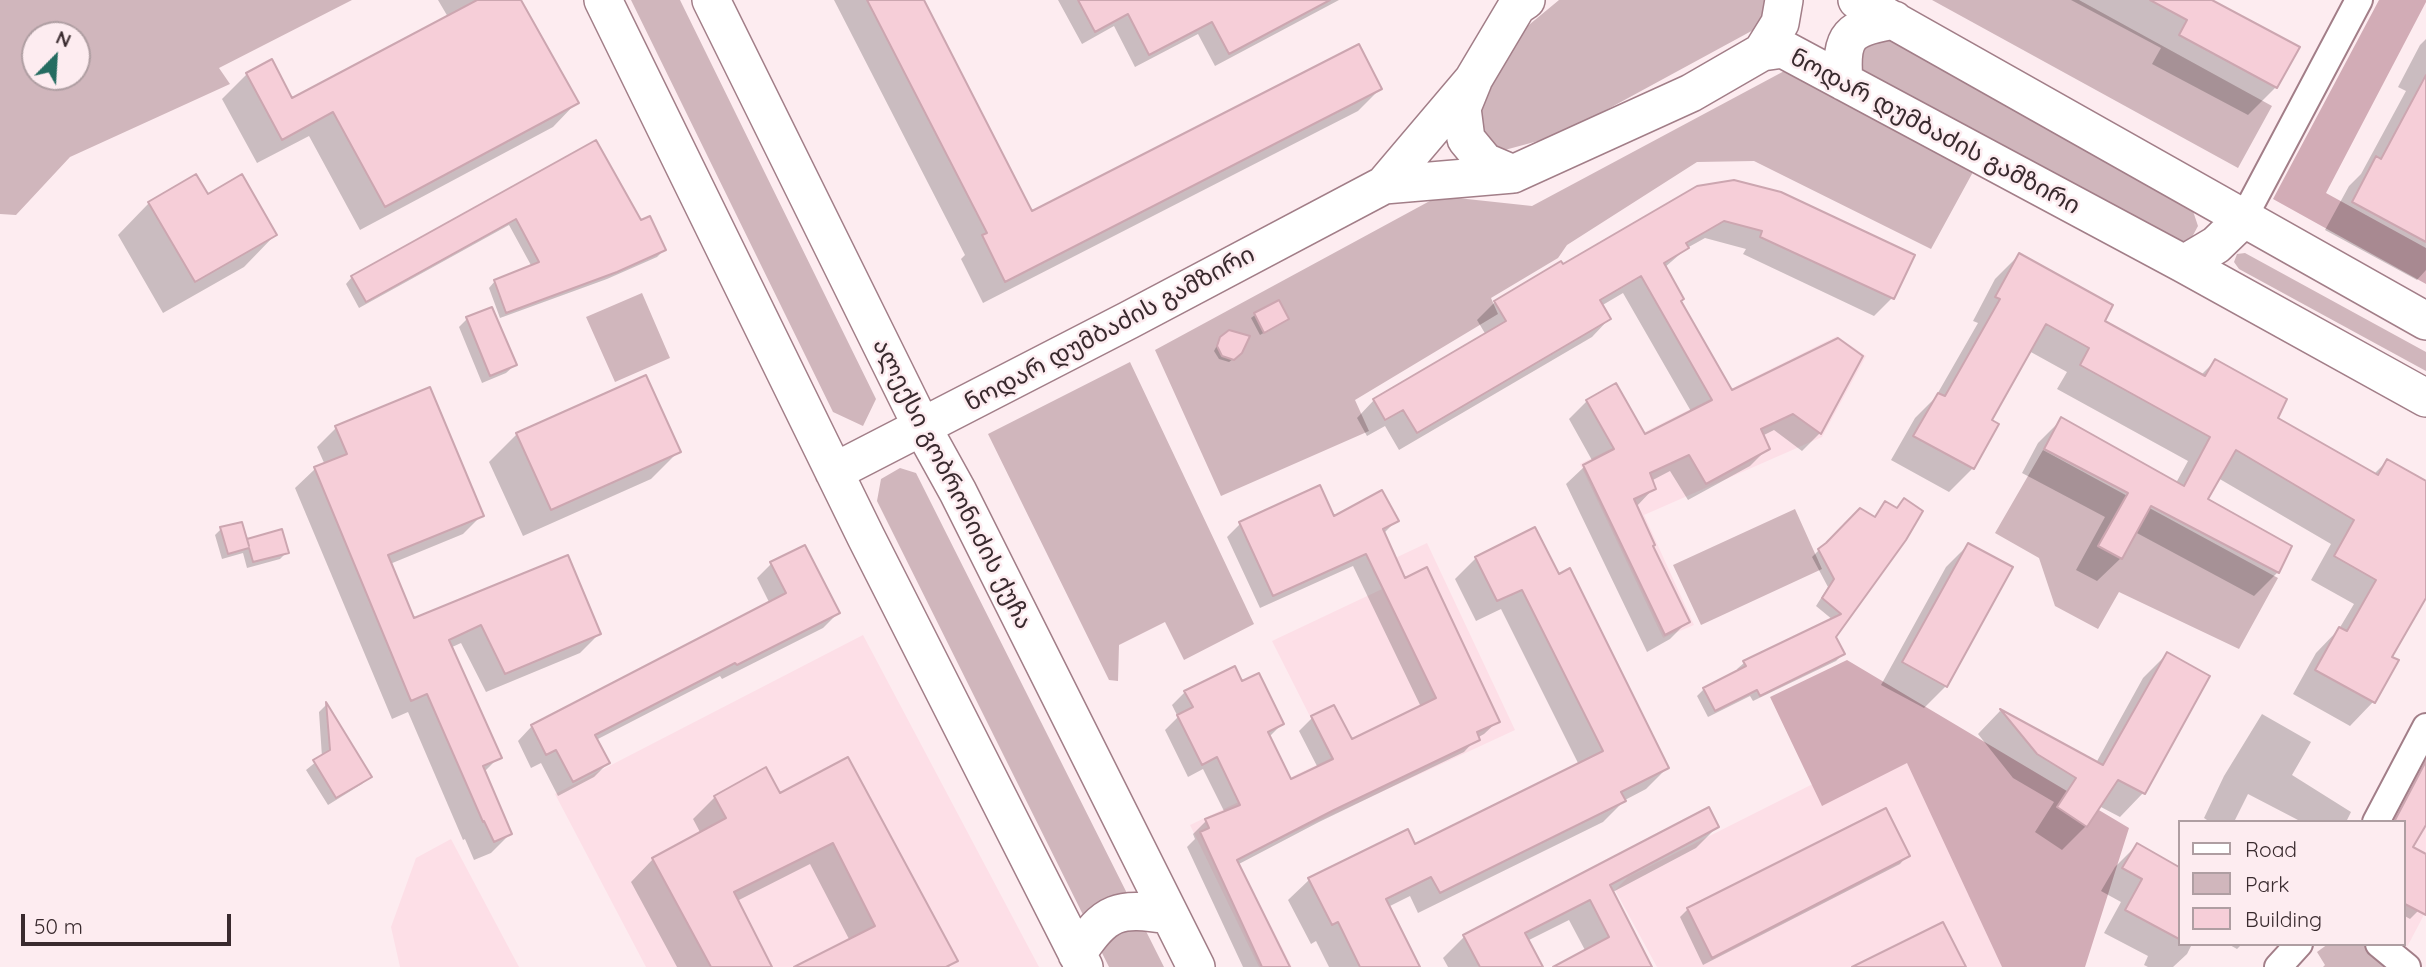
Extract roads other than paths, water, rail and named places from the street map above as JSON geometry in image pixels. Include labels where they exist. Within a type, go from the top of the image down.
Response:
[{"type":"street","points":[[603,0],[834,472],[1081,961]]},
{"type":"street","name":"ალექსი გობრონიძის ქუჩა","points":[[711,0],[922,427],[958,492],[1196,967]]},
{"type":"street","name":"ნოდარ დუმბაძის გამზირი","points":[[834,472],[1384,185],[1473,80],[1517,6],[1526,0]]},
{"type":"street","points":[[1762,52],[1780,23],[1784,0]]},
{"type":"street","points":[[1857,0],[2426,321]]},
{"type":"street","points":[[2184,264],[2216,245],[2243,219],[2359,0]]},
{"type":"street","points":[[1844,82],[1842,58],[1846,40],[1863,25],[1894,20]]},
{"type":"street","name":"ნოდარ დუმბაძის გამზირი","points":[[1384,185],[1513,174],[1691,93],[1762,52],[1783,49],[2184,264],[2426,398]]},
{"type":"street","points":[[1473,80],[1462,108],[1466,139],[1485,162],[1513,174]]},
{"type":"street","points":[[2377,820],[2426,727]]},
{"type":"street","points":[[1081,961],[1090,934],[1105,920],[1123,911],[1139,910],[1169,915]]},
{"type":"street","points":[[2278,967],[2297,946]]},
{"type":"street","points":[[2381,946],[2407,967]]}]
